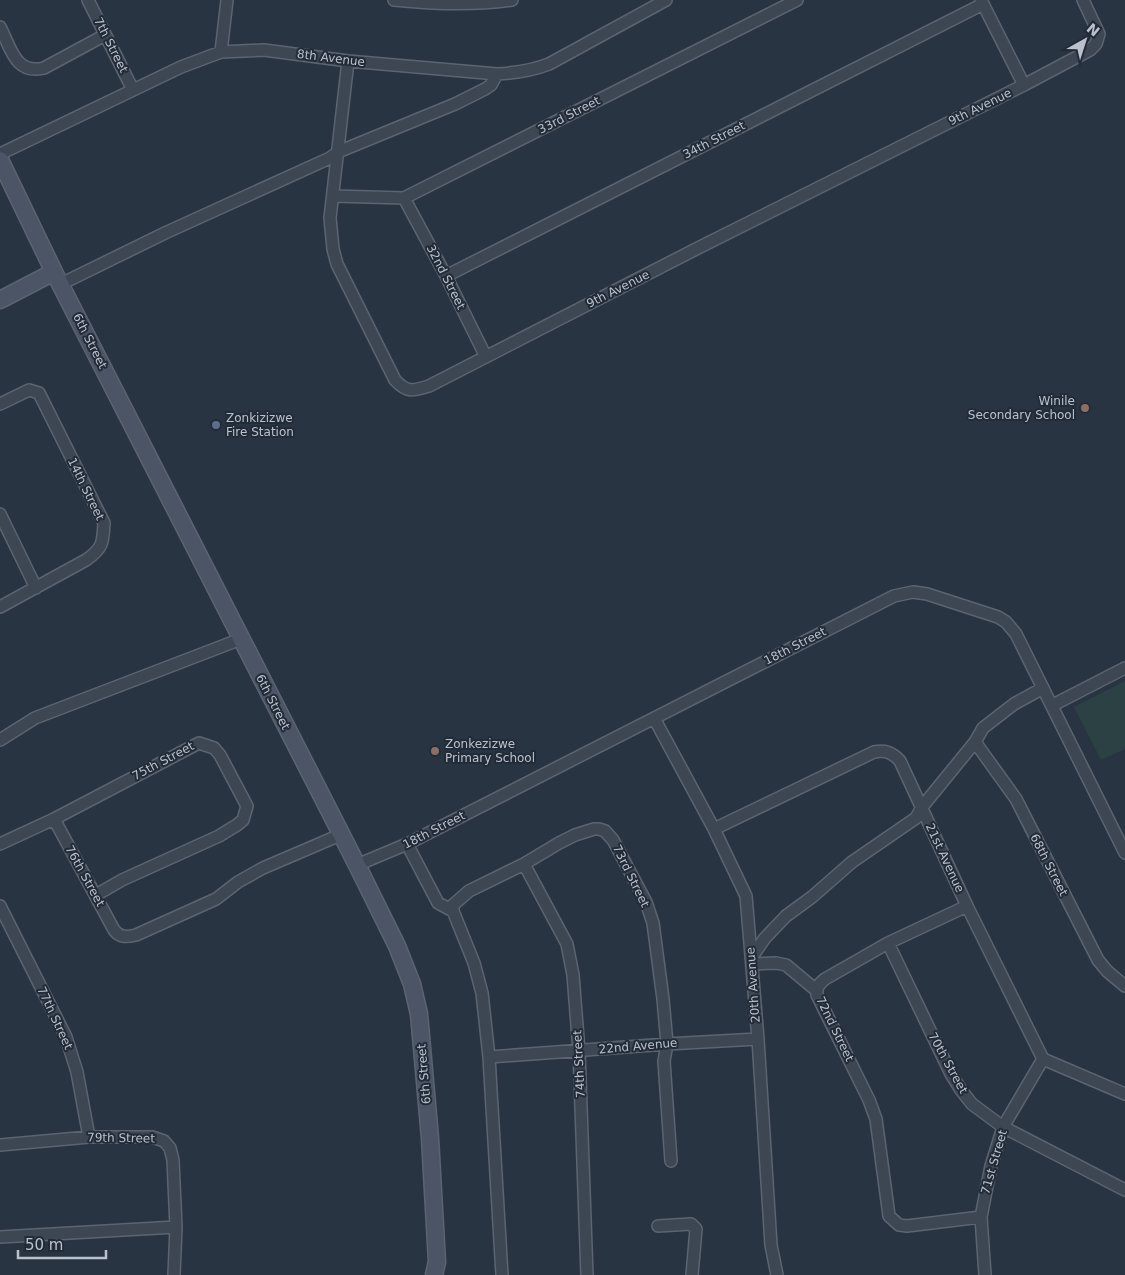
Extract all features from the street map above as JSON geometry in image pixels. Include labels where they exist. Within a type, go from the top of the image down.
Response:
[{"type":"street","name":"7th Street","points":[[88,0],[133,90]]},
{"type":"street","points":[[221,52],[227,0]]},
{"type":"street","points":[[394,0],[462,4],[512,0]]},
{"type":"street","name":"8th Avenue","points":[[0,154],[181,67],[221,52],[264,50],[348,61],[496,74],[516,73],[534,70],[549,64],[665,0]]},
{"type":"street","name":"33rd Street","points":[[334,196],[404,198],[797,0]]},
{"type":"street","name":"9th Avenue","points":[[348,61],[330,218],[333,249],[337,264],[395,380],[402,388],[409,390],[429,386],[1090,50],[1096,44],[1099,34],[1083,0]]},
{"type":"street","points":[[982,2],[1024,85]]},
{"type":"street","name":"34th Street","points":[[446,276],[982,2]]},
{"type":"street","points":[[0,27],[20,65],[29,70],[44,68],[106,35]]},
{"type":"street","points":[[0,300],[165,233],[330,158],[338,152],[455,104],[485,89],[491,84],[496,74]]},
{"type":"street","name":"6th Street","points":[[0,160],[357,866],[397,946],[412,984],[419,1014],[431,1148],[437,1262],[434,1275]]},
{"type":"street","name":"32nd Street","points":[[404,198],[446,276],[486,357]]},
{"type":"street","name":"14th Street","points":[[0,404],[29,390],[39,393],[104,523],[104,539],[96,553],[0,607]]},
{"type":"street","points":[[0,514],[36,588]]},
{"type":"street","name":"18th Street","points":[[357,866],[407,844],[894,596],[913,592],[928,594],[987,613],[1006,622],[1016,634],[1125,853]]},
{"type":"street","points":[[0,740],[35,718],[241,639]]},
{"type":"street","points":[[1053,705],[1125,668]]},
{"type":"street","points":[[752,961],[777,925],[852,862],[916,818],[922,807],[975,742],[982,728],[1014,704],[1043,688]]},
{"type":"street","name":"20th Avenue","points":[[654,718],[714,829],[746,896],[758,1039],[770,1235],[777,1275]]},
{"type":"street","name":"68th Street","points":[[975,742],[1016,799],[1098,960],[1106,971],[1125,986]]},
{"type":"street","name":"75th Street","points":[[0,844],[199,743],[214,748],[247,806],[243,820],[219,836],[122,880],[96,895]]},
{"type":"street","name":"21st Avenue","points":[[714,829],[874,752],[882,751],[894,755],[900,761],[967,906],[1043,1059]]},
{"type":"street","name":"76th Street","points":[[54,818],[117,933],[127,937],[136,935],[216,900],[238,882],[264,868],[340,834]]},
{"type":"street","name":"73rd Street","points":[[453,911],[453,905],[469,891],[524,864],[558,843],[594,829],[604,831],[613,840],[646,902],[653,923],[667,1044],[664,1062],[670,1161]]},
{"type":"street","points":[[407,844],[438,903],[453,911],[478,976],[482,993],[489,1058],[502,1275]]},
{"type":"street","name":"74th Street","points":[[524,864],[567,944],[573,975],[579,1051],[587,1275]]},
{"type":"street","name":"77th Street","points":[[0,906],[66,1038],[76,1072],[88,1137]]},
{"type":"street","name":"72nd Street","points":[[967,906],[888,943],[825,979],[818,984],[816,990],[876,1118],[889,1216],[899,1225],[907,1226],[981,1217]]},
{"type":"street","name":"70th Street","points":[[888,943],[951,1074],[972,1104],[1004,1127],[1125,1190]]},
{"type":"street","points":[[752,961],[786,965],[816,990]]},
{"type":"street","name":"22nd Avenue","points":[[489,1058],[758,1039]]},
{"type":"street","points":[[1043,1059],[1124,1091]]},
{"type":"street","name":"71st Street","points":[[985,1275],[981,1217],[991,1166],[1004,1127],[1043,1059]]},
{"type":"street","name":"79th Street","points":[[0,1145],[88,1137],[152,1137],[159,1138],[168,1144],[173,1160],[176,1227],[174,1275]]},
{"type":"street","points":[[658,1226],[691,1224],[696,1230],[692,1275]]},
{"type":"street","points":[[0,1237],[176,1227]]},
{"type":"green space","points":[[1125,681],[1125,749],[1101,760],[1074,707]]},
{"type":"place","name":"Winile Secondary School","points":[[1085,408]]},
{"type":"place","name":"Zonkizizwe Fire Station","points":[[216,425]]},
{"type":"place","name":"Zonkezizwe Primary School","points":[[435,751]]}]
